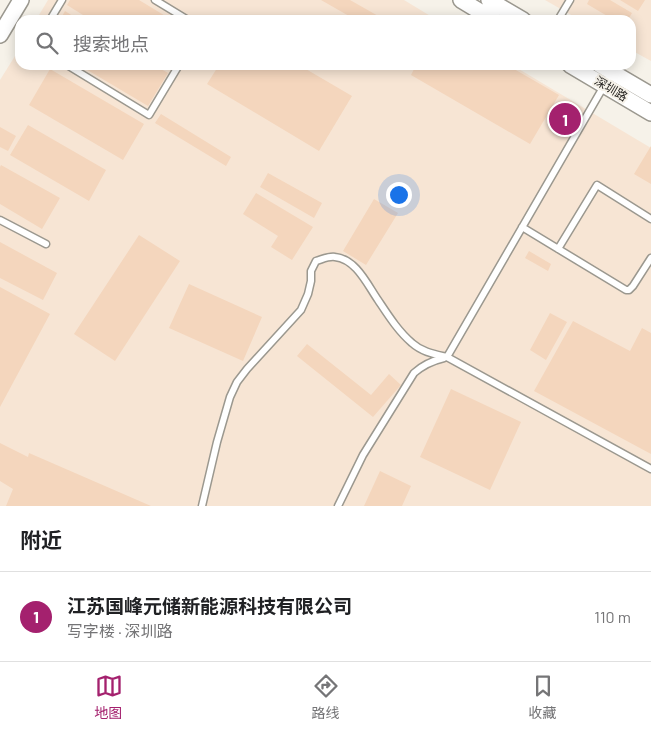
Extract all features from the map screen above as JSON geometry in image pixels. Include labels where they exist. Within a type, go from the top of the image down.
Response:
[{"type":"street","points":[[0,35],[21,0]]},
{"type":"street","points":[[461,0],[486,15]]},
{"type":"street","points":[[489,0],[514,15]]},
{"type":"street","name":"深圳路","points":[[589,70],[605,74],[651,95]]},
{"type":"street","name":"深圳路","points":[[605,74],[651,113]]},
{"type":"lane","points":[[53,15],[62,0]]},
{"type":"lane","points":[[155,0],[180,15]]},
{"type":"lane","points":[[561,15],[570,0]]},
{"type":"lane","points":[[75,70],[149,114],[176,70]]},
{"type":"lane","points":[[447,358],[522,227],[605,74]]},
{"type":"lane","points":[[558,249],[597,185],[651,218]]},
{"type":"lane","points":[[0,220],[46,244]]},
{"type":"lane","points":[[522,227],[626,290],[633,286],[651,258]]},
{"type":"lane","points":[[202,506],[217,442],[230,397],[237,382],[301,310],[308,294],[311,271],[316,261],[327,257],[337,257],[348,262],[363,276],[392,321],[413,344],[425,352],[447,358],[651,469]]},
{"type":"lane","points":[[338,506],[363,455],[414,372],[432,360],[447,358]]},
{"type":"shaded area","points":[[48,0],[404,0],[429,15],[39,15]]},
{"type":"shaded area","points":[[545,0],[651,0],[651,61],[636,53],[636,15],[571,15]]},
{"type":"shaded area","points":[[15,56],[15,70],[520,70],[651,148],[651,506],[0,506],[0,80]]},
{"type":"building","points":[[70,0],[139,0],[164,15],[83,15],[67,5]]},
{"type":"building","points":[[321,0],[350,0],[376,15],[347,15]]},
{"type":"building","points":[[589,0],[610,0],[632,13],[631,15],[606,15],[587,4]]},
{"type":"building","points":[[620,0],[645,0],[638,11]]},
{"type":"building","points":[[65,11],[71,15],[63,15]]},
{"type":"building","points":[[49,70],[52,70],[144,124],[123,160],[29,105]]},
{"type":"building","points":[[87,70],[163,70],[168,73],[148,106]]},
{"type":"building","points":[[216,70],[308,70],[352,96],[319,151],[207,84]]},
{"type":"building","points":[[414,70],[516,70],[559,95],[530,144],[411,75]]},
{"type":"building","points":[[161,114],[231,157],[226,166],[155,123]]},
{"type":"building","points":[[28,125],[106,170],[89,201],[10,155]]},
{"type":"building","points":[[0,127],[16,136],[8,151],[0,147]]},
{"type":"building","points":[[651,146],[651,184],[634,174]]},
{"type":"building","points":[[1,165],[60,198],[42,229],[0,204]]},
{"type":"building","points":[[268,173],[322,203],[314,218],[260,187]]},
{"type":"building","points":[[256,193],[313,227],[292,260],[271,247],[278,236],[243,214]]},
{"type":"building","points":[[374,199],[398,213],[366,265],[343,251]]},
{"type":"building","points":[[139,235],[180,261],[115,361],[74,334]]},
{"type":"building","points":[[0,242],[57,273],[43,300],[0,278]]},
{"type":"building","points":[[529,251],[551,264],[548,271],[525,258]]},
{"type":"building","points":[[189,284],[262,317],[243,361],[169,328]]},
{"type":"building","points":[[0,287],[50,314],[0,407]]},
{"type":"building","points":[[550,313],[567,322],[546,360],[530,350]]},
{"type":"building","points":[[573,321],[630,351],[642,328],[651,333],[651,454],[534,391]]},
{"type":"building","points":[[307,344],[371,395],[389,374],[401,385],[373,417],[297,356]]},
{"type":"building","points":[[451,389],[521,422],[490,490],[420,457]]},
{"type":"building","points":[[0,443],[28,457],[29,453],[151,506],[6,506],[13,489],[0,481]]},
{"type":"building","points":[[380,471],[411,486],[402,506],[364,506]]},
{"type":"place","name":"江苏国峰元储新能源科技有限公司","points":[[565,119]]}]
